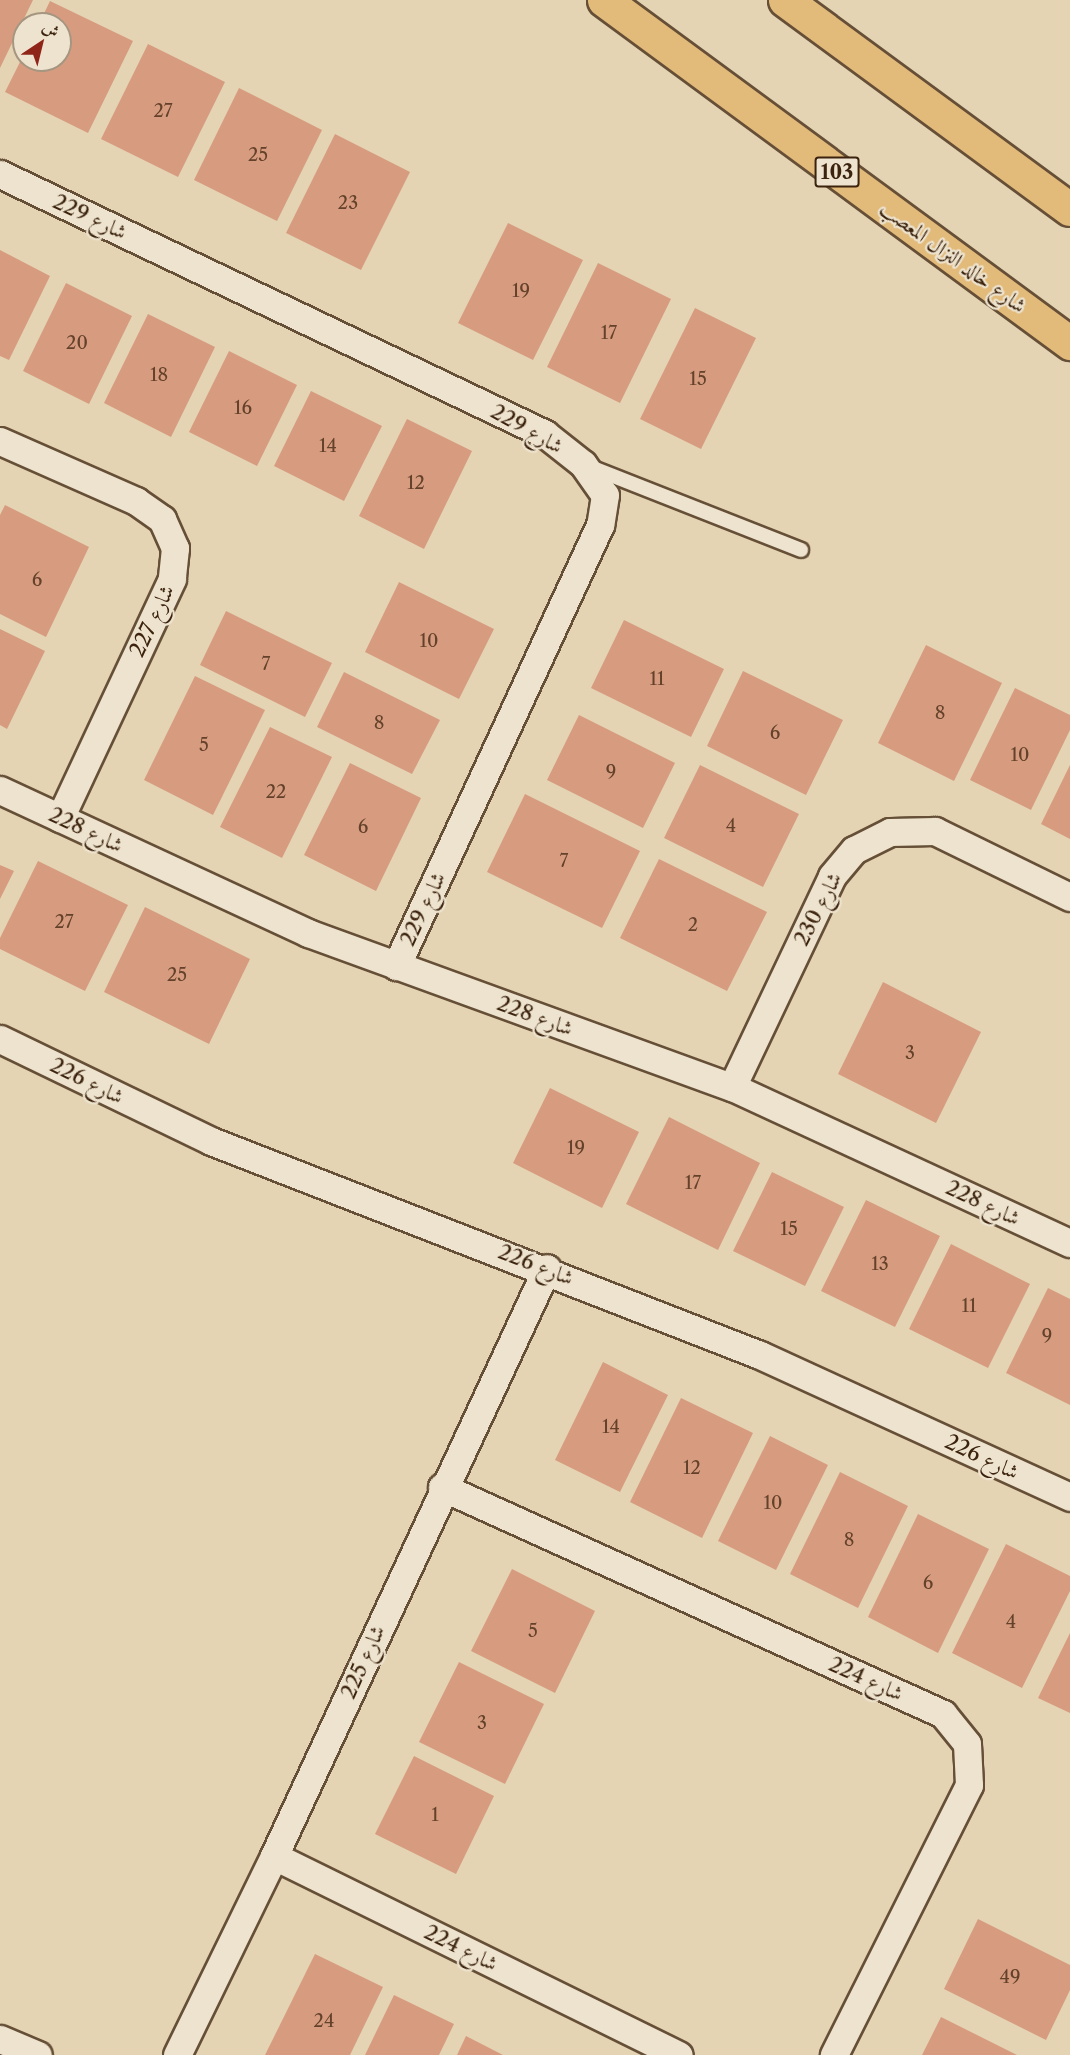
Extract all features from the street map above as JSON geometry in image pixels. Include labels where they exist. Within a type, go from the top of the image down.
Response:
[{"type":"main road","name":"شارع خالد النزال المعصب","points":[[604,0],[1070,343]]},
{"type":"main road","points":[[785,0],[1070,209]]},
{"type":"street","name":"شارع 229","points":[[0,174],[545,434],[584,464],[605,495],[600,525],[396,966]]},
{"type":"street","name":"شارع 227","points":[[0,441],[136,501],[162,519],[175,548],[172,579],[60,818]]},
{"type":"street","name":"شارع 228","points":[[0,789],[308,933],[732,1087],[1070,1243]]},
{"type":"street","name":"شارع 230","points":[[732,1087],[832,876],[854,850],[890,832],[935,831],[1070,897]]},
{"type":"street","name":"شارع 226","points":[[1,1042],[211,1141],[547,1268],[760,1355],[1070,1497]]},
{"type":"street","name":"شارع 225","points":[[177,2055],[274,1856],[442,1487],[547,1268]]},
{"type":"street","name":"شارع 224","points":[[442,1487],[943,1714],[967,1744],[969,1785],[834,2055]]},
{"type":"street","name":"شارع 224","points":[[274,1856],[679,2055]]},
{"type":"street","points":[[0,2039],[38,2055]]},
{"type":"lane","points":[[584,464],[801,550]]},
{"type":"building","points":[[0,0],[33,0],[27,12],[12,12],[12,43],[0,68]]},
{"type":"building","points":[[50,1],[133,41],[88,133],[5,92],[15,72],[72,72],[72,12],[45,12]]},
{"type":"building","points":[[148,44],[225,82],[178,177],[101,139]]},
{"type":"building","points":[[239,88],[322,130],[277,221],[194,180]]},
{"type":"building","points":[[335,134],[410,172],[361,270],[286,233]]},
{"type":"building","points":[[508,223],[583,260],[533,360],[458,323]]},
{"type":"building","points":[[0,250],[50,276],[9,360],[0,356]]},
{"type":"building","points":[[598,263],[671,299],[620,403],[547,367]]},
{"type":"building","points":[[66,283],[132,316],[89,404],[23,371]]},
{"type":"building","points":[[695,308],[756,338],[701,449],[640,419]]},
{"type":"building","points":[[148,314],[215,347],[171,437],[104,403]]},
{"type":"building","points":[[229,351],[297,385],[257,466],[189,432]]},
{"type":"building","points":[[311,391],[382,426],[344,501],[274,466]]},
{"type":"building","points":[[407,419],[472,451],[424,549],[359,516]]},
{"type":"building","points":[[5,505],[89,547],[46,637],[0,614],[0,515]]},
{"type":"building","points":[[399,582],[494,629],[459,699],[365,652]]},
{"type":"building","points":[[226,611],[332,663],[305,717],[200,665]]},
{"type":"building","points":[[624,620],[724,669],[691,737],[591,688]]},
{"type":"building","points":[[0,629],[45,651],[7,729],[0,725]]},
{"type":"building","points":[[926,645],[1002,683],[954,781],[878,743]]},
{"type":"building","points":[[743,671],[843,720],[806,795],[707,746]]},
{"type":"building","points":[[344,672],[440,720],[412,774],[317,727]]},
{"type":"building","points":[[195,676],[265,710],[213,815],[144,780]]},
{"type":"building","points":[[1015,688],[1070,715],[1070,730],[1031,810],[970,780]]},
{"type":"building","points":[[579,715],[675,763],[643,828],[547,780]]},
{"type":"building","points":[[270,727],[332,757],[282,858],[220,827]]},
{"type":"building","points":[[350,763],[421,798],[376,891],[304,855]]},
{"type":"building","points":[[700,765],[799,814],[763,887],[664,838]]},
{"type":"building","points":[[1070,765],[1070,839],[1041,824]]},
{"type":"building","points":[[525,794],[640,851],[602,928],[487,872]]},
{"type":"building","points":[[659,859],[767,912],[727,991],[620,938]]},
{"type":"building","points":[[38,861],[128,905],[85,991],[0,949],[0,938]]},
{"type":"building","points":[[0,865],[14,871],[0,899]]},
{"type":"building","points":[[145,907],[250,959],[209,1044],[104,992]]},
{"type":"building","points":[[883,982],[981,1032],[936,1123],[838,1074]]},
{"type":"building","points":[[550,1088],[639,1132],[602,1208],[513,1163]]},
{"type":"building","points":[[669,1117],[760,1163],[718,1250],[626,1204]]},
{"type":"building","points":[[772,1172],[844,1207],[805,1286],[733,1251]]},
{"type":"building","points":[[866,1200],[940,1236],[895,1327],[821,1291]]},
{"type":"building","points":[[951,1244],[1030,1284],[988,1368],[909,1329]]},
{"type":"building","points":[[1048,1288],[1070,1299],[1070,1405],[1006,1373]]},
{"type":"building","points":[[603,1362],[668,1395],[620,1492],[555,1460]]},
{"type":"building","points":[[681,1398],[753,1433],[702,1538],[630,1502]]},
{"type":"building","points":[[770,1436],[828,1465],[776,1570],[718,1541]]},
{"type":"building","points":[[840,1472],[908,1506],[858,1608],[790,1574]]},
{"type":"building","points":[[918,1514],[989,1549],[938,1653],[868,1617]]},
{"type":"building","points":[[1006,1544],[1070,1576],[1070,1591],[1022,1688],[952,1653]]},
{"type":"building","points":[[512,1569],[595,1611],[555,1693],[471,1651]]},
{"type":"building","points":[[1070,1633],[1070,1713],[1038,1698]]},
{"type":"building","points":[[459,1662],[544,1704],[505,1784],[419,1742]]},
{"type":"building","points":[[414,1756],[494,1796],[456,1874],[375,1834]]},
{"type":"building","points":[[978,1919],[1070,1965],[1070,1990],[1046,2040],[944,1989]]},
{"type":"building","points":[[315,1954],[383,1987],[350,2055],[265,2055]]},
{"type":"building","points":[[394,1995],[454,2024],[439,2055],[365,2055]]},
{"type":"building","points":[[941,2017],[1017,2055],[922,2055]]},
{"type":"building","points":[[466,2036],[503,2055],[457,2055]]}]
